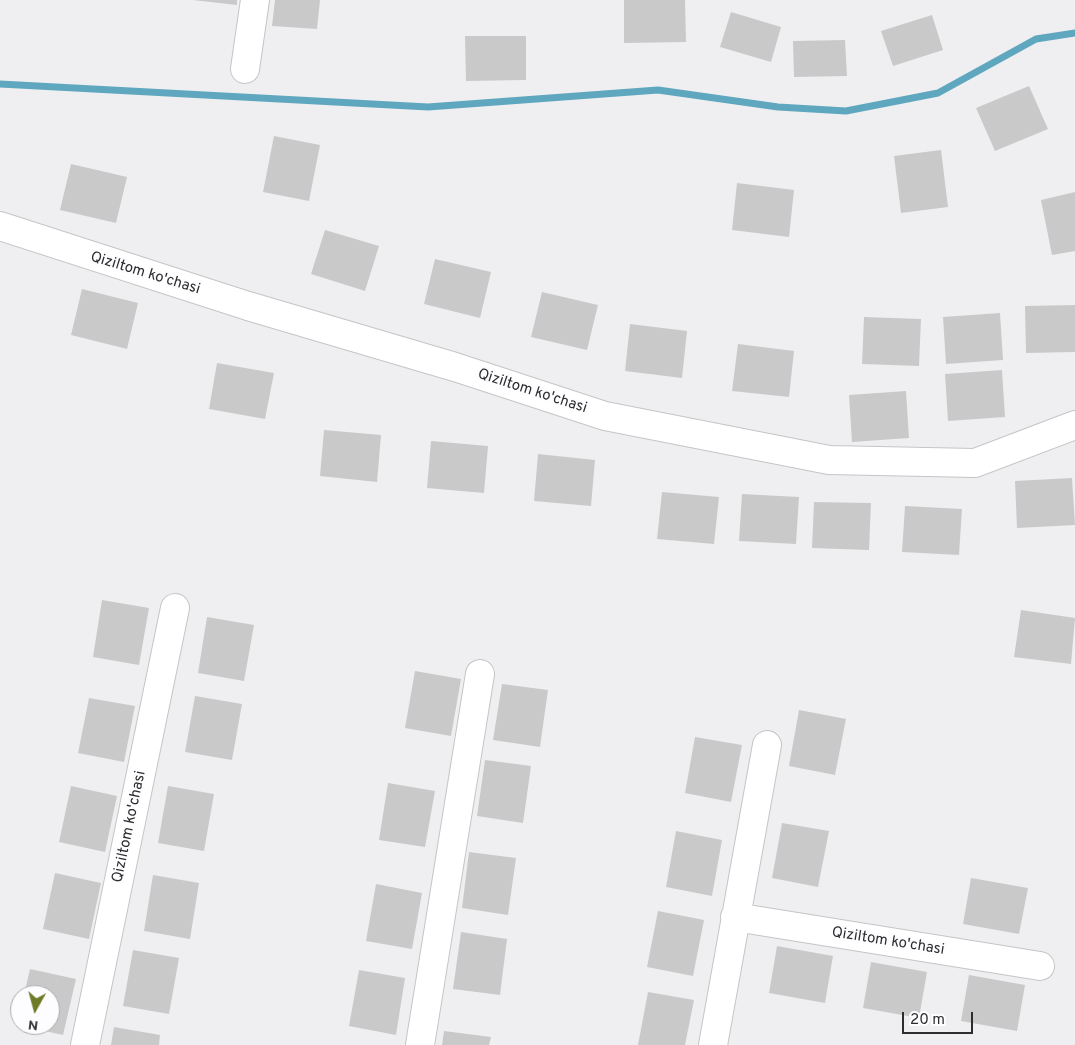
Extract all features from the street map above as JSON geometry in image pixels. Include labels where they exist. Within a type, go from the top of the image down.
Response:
[{"type":"street","points":[[245,68],[255,0]]},
{"type":"street","name":"Qiziltom ko'chasi","points":[[0,226],[248,306],[455,367],[605,416],[829,460],[975,463],[1075,425]]},
{"type":"street","name":"Qiziltom ko'chasi","points":[[84,1045],[175,608]]},
{"type":"street","points":[[420,1045],[480,674]]},
{"type":"street","points":[[714,1045],[735,917],[767,744]]},
{"type":"street","name":"Qiziltom ko'chasi","points":[[735,917],[1040,966]]},
{"type":"building","points":[[193,0],[237,0],[237,5]]},
{"type":"building","points":[[275,0],[320,0],[317,29],[272,26]]},
{"type":"building","points":[[624,0],[685,0],[686,42],[624,43]]},
{"type":"building","points":[[731,12],[781,27],[771,62],[720,47]]},
{"type":"building","points":[[932,15],[943,50],[893,66],[881,31]]},
{"type":"building","points":[[465,36],[526,36],[526,80],[466,81]]},
{"type":"building","points":[[845,40],[847,76],[794,77],[793,41]]},
{"type":"building","points":[[1029,86],[1048,129],[995,151],[976,108]]},
{"type":"building","points":[[274,136],[320,145],[309,201],[263,192]]},
{"type":"building","points":[[941,150],[948,207],[901,213],[894,156]]},
{"type":"building","points":[[71,164],[127,177],[116,223],[60,210]]},
{"type":"building","points":[[737,183],[794,190],[789,237],[732,230]]},
{"type":"building","points":[[1075,192],[1075,251],[1052,255],[1041,200]]},
{"type":"building","points":[[325,230],[379,246],[365,291],[311,274]]},
{"type":"building","points":[[435,259],[491,272],[480,318],[424,304]]},
{"type":"building","points":[[82,289],[138,303],[127,349],[71,335]]},
{"type":"building","points":[[542,292],[598,305],[587,350],[531,337]]},
{"type":"building","points":[[1075,305],[1075,352],[1026,353],[1025,306]]},
{"type":"building","points":[[1000,313],[1003,360],[946,364],[943,317]]},
{"type":"building","points":[[864,317],[921,319],[919,366],[862,364]]},
{"type":"building","points":[[630,324],[687,331],[682,378],[625,371]]},
{"type":"building","points":[[738,344],[794,351],[789,397],[732,391]]},
{"type":"building","points":[[217,363],[274,373],[265,419],[209,409]]},
{"type":"building","points":[[1002,370],[1005,417],[948,421],[945,374]]},
{"type":"building","points":[[906,391],[909,438],[852,442],[849,395]]},
{"type":"building","points":[[324,430],[381,435],[377,482],[320,476]]},
{"type":"building","points":[[431,441],[488,446],[484,493],[427,488]]},
{"type":"building","points":[[538,454],[595,460],[591,506],[534,501]]},
{"type":"building","points":[[1072,478],[1075,525],[1017,528],[1015,481]]},
{"type":"building","points":[[662,492],[719,497],[714,544],[657,539]]},
{"type":"building","points":[[742,494],[799,497],[796,544],[739,541]]},
{"type":"building","points":[[814,502],[871,503],[869,550],[812,548]]},
{"type":"building","points":[[905,506],[962,509],[959,555],[902,552]]},
{"type":"building","points":[[102,600],[149,608],[139,665],[93,657]]},
{"type":"building","points":[[1021,610],[1075,618],[1071,664],[1014,657]]},
{"type":"building","points":[[207,617],[254,625],[244,681],[198,673]]},
{"type":"building","points":[[415,671],[461,679],[451,736],[405,728]]},
{"type":"building","points":[[502,684],[548,690],[540,747],[493,740]]},
{"type":"building","points":[[195,696],[242,704],[232,760],[185,752]]},
{"type":"building","points":[[89,698],[135,706],[124,762],[78,753]]},
{"type":"building","points":[[799,710],[846,719],[835,775],[789,766]]},
{"type":"building","points":[[695,737],[742,745],[731,802],[685,793]]},
{"type":"building","points":[[485,760],[531,766],[523,823],[477,816]]},
{"type":"building","points":[[388,783],[435,791],[425,847],[379,840]]},
{"type":"building","points":[[71,786],[117,796],[105,852],[59,842]]},
{"type":"building","points":[[168,786],[214,794],[204,851],[158,843]]},
{"type":"building","points":[[782,823],[829,831],[818,887],[772,878]]},
{"type":"building","points":[[676,831],[722,840],[712,896],[666,887]]},
{"type":"building","points":[[469,852],[516,858],[508,915],[462,908]]},
{"type":"building","points":[[55,873],[101,883],[89,939],[43,929]]},
{"type":"building","points":[[153,875],[199,883],[190,939],[144,931]]},
{"type":"building","points":[[971,878],[1028,888],[1019,934],[963,924]]},
{"type":"building","points":[[376,884],[422,893],[412,949],[366,941]]},
{"type":"building","points":[[658,911],[704,920],[693,976],[647,967]]},
{"type":"building","points":[[461,932],[507,939],[500,995],[453,989]]},
{"type":"building","points":[[777,946],[833,956],[825,1003],[769,993]]},
{"type":"building","points":[[133,950],[179,958],[169,1014],[123,1006]]},
{"type":"building","points":[[871,962],[927,972],[919,1018],[863,1008]]},
{"type":"building","points":[[30,969],[76,979],[63,1035],[60,1034],[60,985],[26,985]]},
{"type":"building","points":[[359,970],[405,978],[396,1035],[349,1026]]},
{"type":"building","points":[[969,975],[1025,985],[1017,1031],[961,1021]]},
{"type":"building","points":[[648,992],[694,1000],[685,1045],[638,1045]]},
{"type":"building","points":[[114,1027],[160,1035],[159,1045],[111,1045]]},
{"type":"building","points":[[444,1031],[491,1037],[489,1045],[442,1045]]},
{"type":"waterway","points":[[0,84],[428,107],[658,90],[778,107],[846,111],[938,93],[1036,39],[1075,33]]}]
